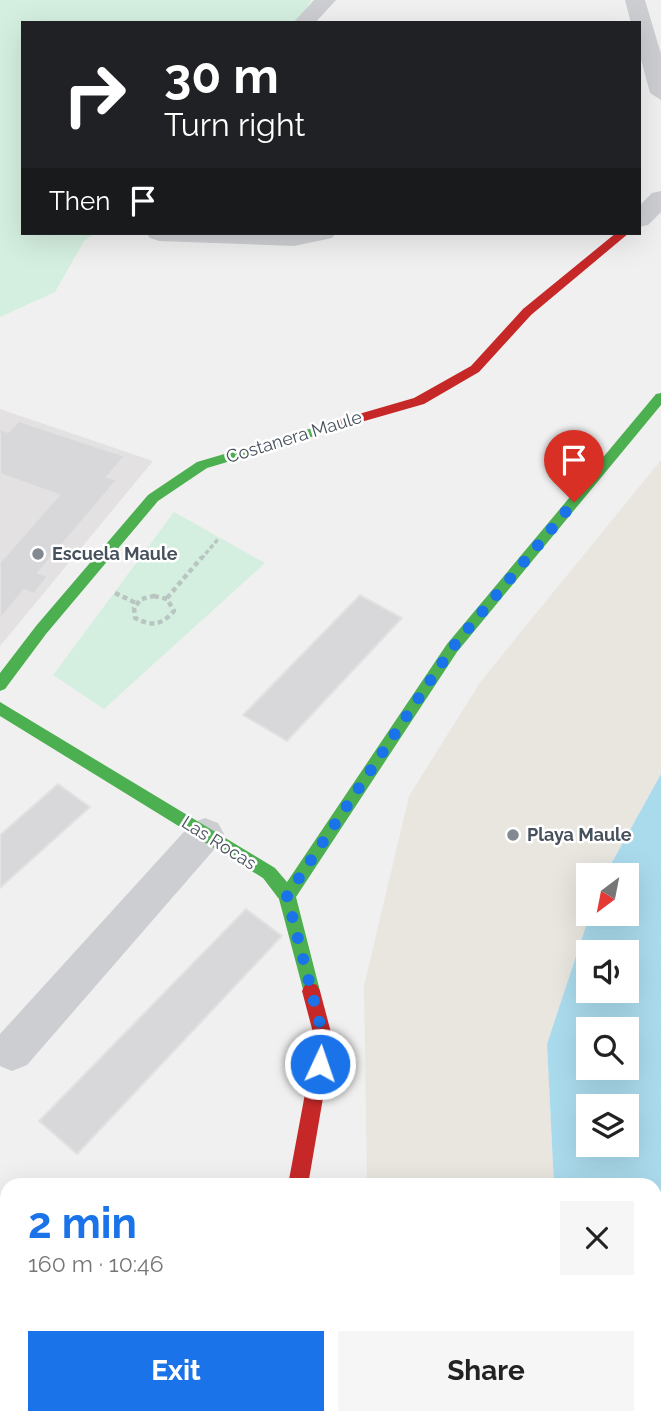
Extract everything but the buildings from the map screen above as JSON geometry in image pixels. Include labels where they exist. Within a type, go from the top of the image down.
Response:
[{"type":"street","points":[[305,21],[326,0]]},
{"type":"street","points":[[635,0],[641,21]]},
{"type":"street","points":[[641,21],[661,93]]},
{"type":"street","points":[[641,218],[661,198]]},
{"type":"street","points":[[213,235],[294,238],[311,235]]},
{"type":"street","name":"Costanera Maule","points":[[0,685],[41,630],[153,498],[202,466],[259,446],[419,401],[453,382],[475,369],[527,312],[621,235]]},
{"type":"street","points":[[287,896],[452,648],[661,397]]},
{"type":"street","name":"Las Rocas","points":[[0,708],[269,873],[287,896],[324,1040],[299,1178]]},
{"type":"street","points":[[12,1051],[205,834]]},
{"type":"path","points":[[167,598],[219,538]]},
{"type":"path","points":[[114,592],[136,603],[154,596],[167,598]]},
{"type":"path","points":[[136,603],[135,618],[143,624],[156,625],[169,620],[174,611],[167,598]]},
{"type":"shaded area","name":"Escuela Maule","points":[[0,409],[153,461],[0,646]]},
{"type":"green space","points":[[0,0],[311,0],[300,21],[21,21],[21,235],[93,235],[84,241],[55,292],[0,317]]},
{"type":"green space","points":[[174,512],[265,563],[104,709],[53,675]]},
{"type":"sand","name":"Playa Maule","points":[[661,460],[661,774],[612,863],[576,863],[576,926],[586,926],[581,940],[576,940],[576,956],[547,1044],[554,1178],[367,1178],[364,986],[409,796],[481,681]]},
{"type":"water","points":[[661,774],[661,1178],[554,1178],[547,1044],[576,956],[576,1003],[639,1003],[639,940],[581,940],[586,926],[639,926],[639,863],[612,863]]},
{"type":"traffic: fast","points":[[287,896],[452,648],[661,397]]},
{"type":"traffic: fast","points":[[0,685],[41,630],[153,498],[202,465],[333,426]]},
{"type":"traffic: fast","points":[[0,708],[269,873],[287,896],[311,991]]},
{"type":"traffic: jam","points":[[333,426],[419,401],[475,369],[527,312],[621,235]]},
{"type":"traffic: jam","points":[[299,1178],[324,1040],[311,991]]},
{"type":"place","name":"Escuela Maule","points":[[38,554]]},
{"type":"place","name":"Playa Maule","points":[[513,835]]},
{"type":"route","points":[[320,1064],[324,1040],[287,896],[452,648],[574,502]]}]
